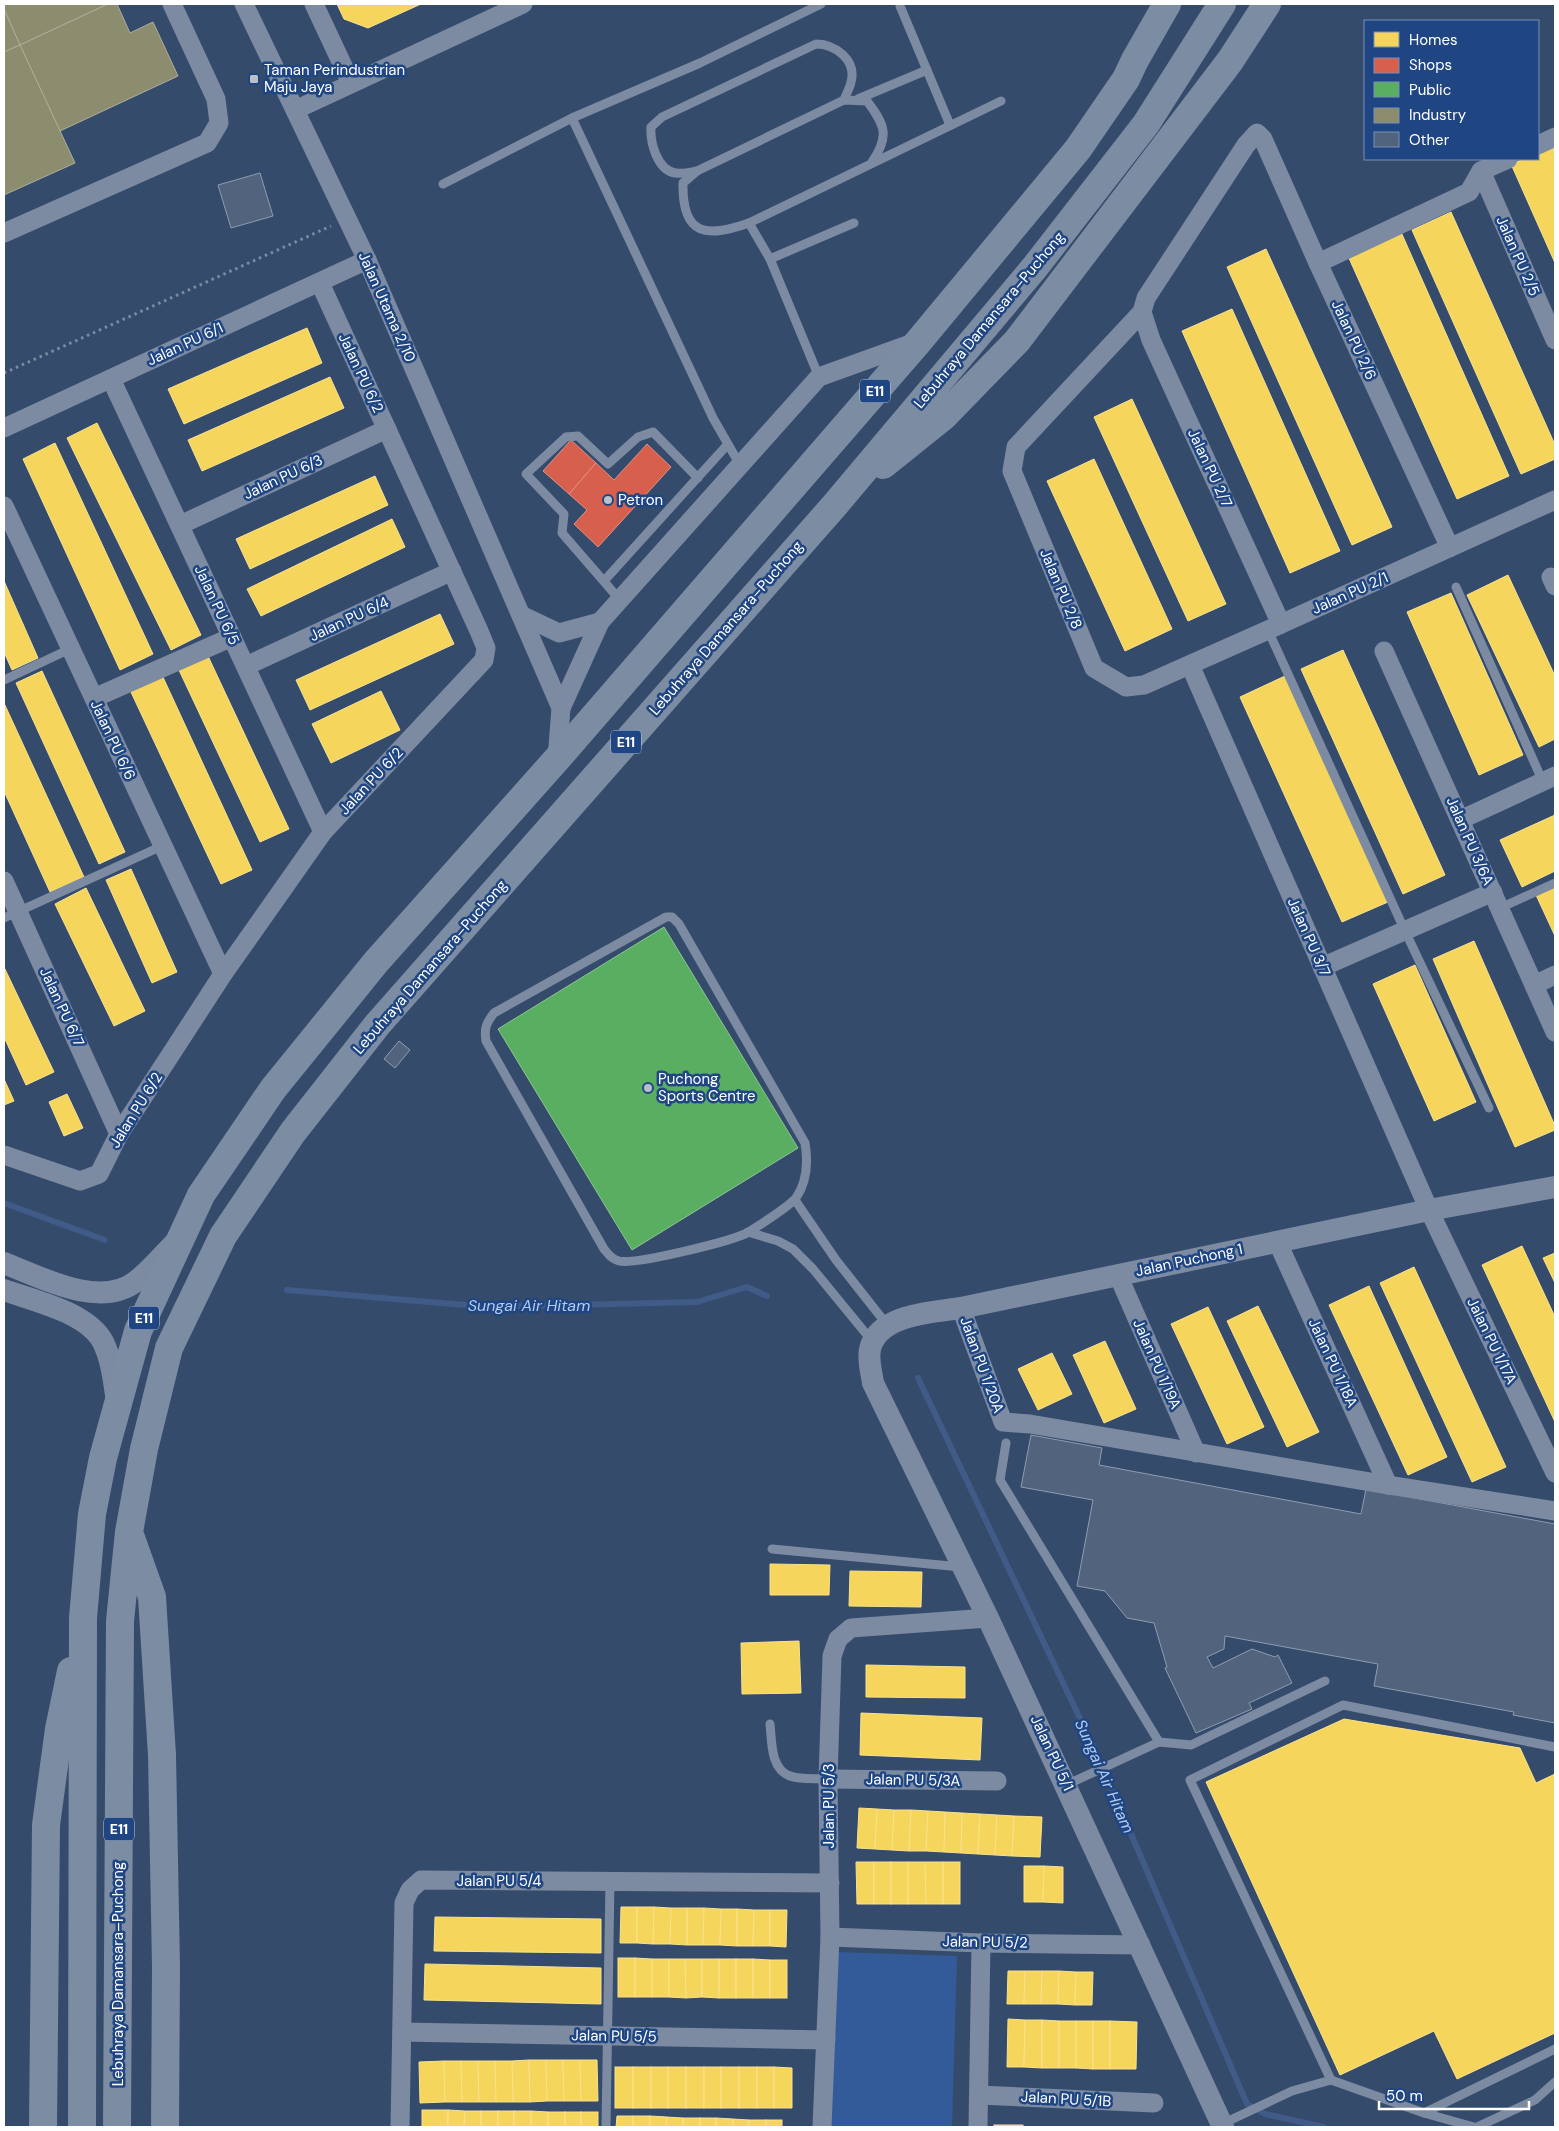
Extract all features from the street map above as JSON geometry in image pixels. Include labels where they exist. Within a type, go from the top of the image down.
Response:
[{"type":"highway","points":[[1135,60],[1143,19],[1150,4]]},
{"type":"highway","name":"E11","points":[[82,2127],[83,1618],[92,1514],[117,1402],[138,1331],[201,1195],[274,1090],[376,962],[557,758],[919,341],[1078,149],[1126,79],[1167,4]]},
{"type":"highway","name":"Lebuhraya Damansara–Puchong","points":[[118,2127],[120,1621],[129,1532],[144,1449],[169,1348],[223,1236],[293,1132],[377,1025],[834,506],[1035,267],[1146,124],[1222,4]]},
{"type":"highway","points":[[834,506],[944,416],[1017,341],[1230,61],[1267,4]]},
{"type":"highway","points":[[129,1532],[152,1597],[162,1755],[166,1966],[165,2127]]},
{"type":"highway","points":[[43,2127],[46,1825],[59,1728],[83,1618]]},
{"type":"street","points":[[4,233],[207,143],[219,123],[216,99],[172,4]]},
{"type":"street","name":"Jalan Utama 2/10","points":[[244,4],[367,260],[561,708],[557,758]]},
{"type":"street","points":[[314,4],[352,83]]},
{"type":"street","points":[[296,110],[523,4]]},
{"type":"street","name":"Jalan PU 2/6","points":[[1142,312],[1146,298],[1246,145],[1258,133],[1263,139],[1318,263],[1450,548]]},
{"type":"street","points":[[1539,145],[1555,137]]},
{"type":"street","points":[[1318,263],[1469,192],[1481,171],[1506,160]]},
{"type":"street","name":"Jalan PU 2/5","points":[[1481,171],[1555,340]]},
{"type":"street","name":"Jalan PU 6/1","points":[[4,428],[367,260]]},
{"type":"street","name":"Jalan PU 6/2","points":[[4,1156],[80,1181],[99,1174],[120,1134],[222,974],[323,832],[484,660],[486,654],[484,642],[320,283]]},
{"type":"street","name":"Jalan PU 2/8","points":[[1142,312],[1016,446],[1012,471],[1094,668],[1126,687],[1144,686]]},
{"type":"street","name":"Jalan PU 2/7","points":[[1142,312],[1151,340],[1275,627]]},
{"type":"street","points":[[561,708],[600,622],[819,377],[919,341]]},
{"type":"street","name":"Jalan PU 6/5","points":[[111,379],[323,832]]},
{"type":"street","name":"Jalan PU 6/3","points":[[180,525],[387,429]]},
{"type":"street","name":"Jalan PU 2/1","points":[[1144,686],[1555,500]]},
{"type":"street","name":"Jalan PU 6/6","points":[[4,506],[222,974]]},
{"type":"street","name":"Jalan PU 6/4","points":[[246,666],[452,571]]},
{"type":"street","points":[[521,615],[559,633],[600,622]]},
{"type":"street","points":[[94,698],[232,637]]},
{"type":"street","name":"Jalan PU 3/6A","points":[[1384,651],[1555,1032]]},
{"type":"street","name":"Jalan PU 3/7","points":[[1190,665],[1429,1210]]},
{"type":"street","points":[[1460,820],[1549,779]]},
{"type":"street","name":"Jalan PU 6/7","points":[[4,881],[11,915],[120,1134]]},
{"type":"street","points":[[1322,967],[1405,931],[1496,900]]},
{"type":"street","points":[[1534,985],[1555,975]]},
{"type":"street","name":"Jalan Puchong 1","points":[[880,1333],[905,1317],[960,1308],[1429,1210],[1555,1188]]},
{"type":"street","name":"Jalan PU 1/17A","points":[[1429,1210],[1555,1473]]},
{"type":"street","points":[[4,1263],[70,1288],[102,1293],[117,1290],[134,1282],[181,1237]]},
{"type":"street","name":"Jalan PU 1/18A","points":[[1277,1241],[1388,1485]]},
{"type":"street","name":"Jalan PU 1/19A","points":[[1118,1275],[1196,1453]]},
{"type":"street","points":[[4,1290],[80,1318],[93,1330],[103,1341],[109,1357],[117,1402]]},
{"type":"street","name":"Jalan PU 1/20A","points":[[960,1308],[1003,1422],[1030,1424],[1196,1453]]},
{"type":"street","name":"Jalan PU 5/1","points":[[880,1333],[869,1359],[873,1383],[988,1618],[1076,1780],[1140,1945],[1222,2126]]},
{"type":"street","points":[[1196,1453],[1555,1511]]},
{"type":"street","name":"Jalan PU 5/3","points":[[822,2127],[830,1937],[828,1779],[832,1656],[838,1639],[851,1628],[988,1618]]},
{"type":"street","name":"Jalan PU 5/3A","points":[[828,1779],[997,1781]]},
{"type":"street","name":"Jalan PU 5/4","points":[[400,2127],[404,1903],[410,1890],[421,1880],[830,1884]]},
{"type":"street","name":"Jalan PU 5/2","points":[[830,1937],[981,1943],[1140,1945]]},
{"type":"street","points":[[978,2127],[981,1943]]},
{"type":"street","name":"Jalan PU 5/5","points":[[402,2032],[826,2040]]},
{"type":"street","name":"Jalan PU 5/1B","points":[[979,2095],[1154,2103]]},
{"type":"lane","points":[[443,184],[572,118],[700,62],[822,4]]},
{"type":"lane","points":[[900,6],[950,125]]},
{"type":"lane","points":[[697,171],[675,174],[665,168],[658,159],[650,136],[651,127],[662,117],[816,44],[827,44],[842,53],[852,66],[852,81],[844,100]]},
{"type":"lane","points":[[855,100],[927,70]]},
{"type":"lane","points":[[872,162],[880,151],[883,140],[883,122],[868,101],[844,100],[697,171],[683,183],[683,198],[688,214],[697,227],[704,232],[726,230],[749,223],[1001,101]]},
{"type":"lane","points":[[572,118],[713,418],[740,465]]},
{"type":"lane","points":[[749,223],[770,259],[819,377]]},
{"type":"lane","points":[[770,259],[854,223]]},
{"type":"lane","points":[[620,600],[562,533],[564,514],[526,474],[566,437],[578,436],[608,464],[638,437],[653,432],[698,478]]},
{"type":"lane","points":[[604,581],[728,444]]},
{"type":"lane","points":[[1456,587],[1549,779]]},
{"type":"lane","points":[[1275,627],[1405,931],[1489,1108]]},
{"type":"lane","points":[[4,680],[70,649]]},
{"type":"lane","points":[[11,915],[162,846]]},
{"type":"lane","points":[[1496,900],[1555,883]]},
{"type":"lane","points":[[672,917],[679,924],[804,1143],[807,1158],[805,1178],[795,1200],[748,1232],[731,1238],[643,1260],[620,1261],[611,1258],[486,1041],[484,1031],[487,1021],[494,1013],[660,918],[672,917]]},
{"type":"lane","points":[[795,1200],[836,1260],[880,1333]]},
{"type":"lane","points":[[748,1232],[778,1241],[793,1250],[880,1333]]},
{"type":"lane","points":[[1006,1443],[1000,1480],[1159,1742]]},
{"type":"lane","points":[[772,1549],[964,1568]]},
{"type":"lane","points":[[1076,1780],[1159,1742],[1191,1745],[1325,1682]]},
{"type":"lane","points":[[1332,2080],[1190,1780],[1343,1705],[1555,1747]]},
{"type":"lane","points":[[770,1724],[774,1757],[780,1769],[790,1776],[828,1779]]},
{"type":"lane","points":[[606,2127],[610,1881]]},
{"type":"lane","points":[[1424,2112],[1555,2049]]},
{"type":"lane","points":[[1222,2126],[1292,2091],[1332,2080],[1424,2112],[1476,2127],[1535,2100],[1555,2082]]},
{"type":"path","points":[[4,373],[347,219]]},
{"type":"shaded area","points":[[835,1952],[957,1956],[952,2127],[830,2127]]},
{"type":"building: Homes","points":[[337,4],[421,4],[368,28],[344,19]]},
{"type":"building: Homes","points":[[1555,145],[1555,263],[1511,164],[1521,160],[1539,160],[1539,153]]},
{"type":"building: Homes","points":[[1451,212],[1555,445],[1555,459],[1521,474],[1412,230]]},
{"type":"building: Homes","points":[[1401,232],[1509,476],[1457,499],[1348,256]]},
{"type":"building: Homes","points":[[1266,249],[1392,527],[1352,545],[1227,267]]},
{"type":"building: Homes","points":[[1232,309],[1340,551],[1290,573],[1182,331]]},
{"type":"building: Homes","points":[[307,328],[322,363],[184,424],[168,389]]},
{"type":"building: Homes","points":[[330,377],[344,408],[202,471],[188,440]]},
{"type":"building: Homes","points":[[1132,399],[1226,604],[1188,621],[1094,417]]},
{"type":"building: Homes","points":[[97,423],[201,635],[171,650],[67,438]]},
{"type":"building: Homes","points":[[55,443],[153,654],[120,670],[23,459]]},
{"type":"building: Homes","points":[[1094,459],[1172,629],[1125,651],[1047,481]]},
{"type":"building: Homes","points":[[375,476],[388,505],[250,569],[236,539]]},
{"type":"building: Homes","points":[[392,519],[405,547],[261,616],[247,589]]},
{"type":"building: Homes","points":[[1508,575],[1555,676],[1555,739],[1539,747],[1467,595]]},
{"type":"building: Homes","points":[[4,581],[38,658],[12,670],[4,652]]},
{"type":"building: Homes","points":[[1451,593],[1523,755],[1479,775],[1407,612]]},
{"type":"building: Homes","points":[[440,614],[454,644],[310,710],[296,680]]},
{"type":"building: Homes","points":[[1343,650],[1445,875],[1403,894],[1301,669]]},
{"type":"building: Homes","points":[[207,654],[289,829],[260,842],[178,668]]},
{"type":"building: Homes","points":[[42,671],[125,852],[99,864],[16,683]]},
{"type":"building: Homes","points":[[162,675],[252,870],[221,884],[130,690]]},
{"type":"building: Homes","points":[[1285,676],[1388,902],[1342,922],[1240,697]]},
{"type":"building: Homes","points":[[381,691],[400,730],[331,763],[312,724]]},
{"type":"building: Homes","points":[[4,703],[84,877],[50,892],[4,791]]},
{"type":"building: Homes","points":[[1555,815],[1555,871],[1522,887],[1500,840]]},
{"type":"building: Homes","points":[[131,869],[177,972],[152,983],[106,880]]},
{"type":"building: Homes","points":[[1555,886],[1555,936],[1536,895]]},
{"type":"building: Homes","points":[[86,888],[145,1011],[114,1026],[55,904]]},
{"type":"building: Homes","points":[[1474,941],[1555,1126],[1555,1130],[1515,1147],[1433,959]]},
{"type":"building: Homes","points":[[1415,965],[1476,1102],[1434,1121],[1373,984]]},
{"type":"building: Homes","points":[[4,967],[54,1072],[26,1085],[4,1037]]},
{"type":"building: Homes","points":[[4,1079],[14,1101],[4,1105]]},
{"type":"building: Homes","points":[[67,1094],[83,1128],[64,1136],[49,1102]]},
{"type":"building: Homes","points":[[1522,1246],[1555,1317],[1555,1422],[1482,1265]]},
{"type":"building: Homes","points":[[1555,1253],[1555,1283],[1543,1258]]},
{"type":"building: Homes","points":[[1414,1267],[1506,1467],[1472,1482],[1380,1283]]},
{"type":"building: Homes","points":[[1369,1286],[1447,1457],[1408,1475],[1329,1305]]},
{"type":"building: Homes","points":[[1258,1306],[1319,1432],[1287,1447],[1227,1321]]},
{"type":"building: Homes","points":[[1208,1307],[1264,1427],[1227,1444],[1171,1324]]},
{"type":"building: Homes","points":[[1105,1341],[1136,1409],[1104,1423],[1073,1355]]},
{"type":"building: Homes","points":[[1052,1353],[1072,1394],[1038,1410],[1018,1369]]},
{"type":"building: Homes","points":[[770,1564],[830,1565],[829,1595],[770,1595]]},
{"type":"building: Homes","points":[[850,1571],[922,1572],[921,1607],[849,1606]]},
{"type":"building: Homes","points":[[799,1641],[801,1693],[742,1694],[741,1643]]},
{"type":"building: Homes","points":[[866,1665],[965,1667],[965,1698],[866,1697]]},
{"type":"building: Homes","points":[[861,1713],[982,1718],[980,1760],[860,1755]]},
{"type":"building: Homes","points":[[1344,1719],[1520,1748],[1536,1783],[1555,1774],[1555,2033],[1457,2079],[1434,2031],[1340,2075],[1206,1782]]},
{"type":"building: Homes","points":[[859,1808],[877,1809],[875,1849],[857,1848]]},
{"type":"building: Homes","points":[[877,1809],[894,1810],[892,1850],[875,1849]]},
{"type":"building: Homes","points":[[894,1810],[911,1810],[909,1851],[892,1850]]},
{"type":"building: Homes","points":[[911,1810],[928,1811],[926,1851],[909,1851]]},
{"type":"building: Homes","points":[[928,1811],[945,1812],[944,1852],[926,1851]]},
{"type":"building: Homes","points":[[945,1812],[962,1813],[961,1853],[944,1852]]},
{"type":"building: Homes","points":[[962,1813],[980,1814],[978,1854],[961,1853]]},
{"type":"building: Homes","points":[[980,1814],[997,1815],[995,1855],[978,1854]]},
{"type":"building: Homes","points":[[997,1815],[1014,1816],[1012,1856],[995,1855]]},
{"type":"building: Homes","points":[[1014,1816],[1042,1817],[1040,1857],[1012,1856]]},
{"type":"building: Homes","points":[[856,1862],[874,1862],[874,1904],[857,1904]]},
{"type":"building: Homes","points":[[874,1862],[891,1862],[891,1904],[874,1904]]},
{"type":"building: Homes","points":[[891,1862],[908,1862],[908,1904],[891,1904]]},
{"type":"building: Homes","points":[[908,1862],[925,1862],[926,1904],[908,1904]]},
{"type":"building: Homes","points":[[925,1862],[943,1862],[943,1904],[926,1904]]},
{"type":"building: Homes","points":[[943,1862],[960,1862],[960,1904],[943,1904]]},
{"type":"building: Homes","points":[[1024,1866],[1044,1866],[1043,1902],[1024,1902]]},
{"type":"building: Homes","points":[[1044,1866],[1063,1867],[1063,1903],[1043,1902]]},
{"type":"building: Homes","points":[[621,1907],[637,1907],[637,1943],[620,1943]]},
{"type":"building: Homes","points":[[637,1907],[654,1907],[653,1944],[637,1943]]},
{"type":"building: Homes","points":[[654,1907],[671,1908],[670,1944],[653,1944]]},
{"type":"building: Homes","points":[[671,1908],[687,1908],[687,1945],[670,1944]]},
{"type":"building: Homes","points":[[687,1908],[704,1908],[703,1945],[687,1945]]},
{"type":"building: Homes","points":[[704,1908],[721,1909],[720,1945],[703,1945]]},
{"type":"building: Homes","points":[[721,1909],[737,1909],[737,1946],[720,1945]]},
{"type":"building: Homes","points":[[737,1909],[754,1910],[753,1946],[737,1946]]},
{"type":"building: Homes","points":[[754,1910],[770,1910],[770,1946],[753,1946]]},
{"type":"building: Homes","points":[[770,1910],[787,1910],[786,1947],[770,1946]]},
{"type":"building: Homes","points":[[435,1917],[601,1919],[601,1953],[434,1951]]},
{"type":"building: Homes","points":[[618,1958],[635,1958],[635,1997],[618,1997]]},
{"type":"building: Homes","points":[[635,1958],[652,1959],[652,1997],[635,1997]]},
{"type":"building: Homes","points":[[652,1959],[669,1959],[669,1997],[652,1997]]},
{"type":"building: Homes","points":[[669,1959],[685,1959],[686,1998],[669,1997]]},
{"type":"building: Homes","points":[[685,1959],[702,1959],[702,1997],[686,1998]]},
{"type":"building: Homes","points":[[702,1959],[719,1959],[719,1998],[702,1997]]},
{"type":"building: Homes","points":[[719,1959],[736,1959],[736,1998],[719,1998]]},
{"type":"building: Homes","points":[[736,1959],[753,1959],[753,1998],[736,1998]]},
{"type":"building: Homes","points":[[753,1959],[770,1960],[770,1998],[753,1998]]},
{"type":"building: Homes","points":[[770,1960],[787,1960],[787,1998],[770,1998]]},
{"type":"building: Homes","points":[[425,1964],[601,1968],[601,2004],[424,2000]]},
{"type":"building: Homes","points":[[1008,1971],[1025,1971],[1024,2004],[1007,2004]]},
{"type":"building: Homes","points":[[1025,1971],[1042,1971],[1041,2004],[1024,2004]]},
{"type":"building: Homes","points":[[1042,1971],[1059,1971],[1058,2004],[1041,2004]]},
{"type":"building: Homes","points":[[1059,1971],[1076,1972],[1075,2005],[1058,2004]]},
{"type":"building: Homes","points":[[1076,1972],[1093,1972],[1092,2005],[1075,2005]]},
{"type":"building: Homes","points":[[1008,2019],[1025,2020],[1024,2067],[1007,2067]]},
{"type":"building: Homes","points":[[1025,2020],[1042,2020],[1042,2068],[1024,2067]]},
{"type":"building: Homes","points":[[1042,2020],[1059,2021],[1059,2068],[1042,2068]]},
{"type":"building: Homes","points":[[1059,2021],[1076,2021],[1076,2068],[1059,2068]]},
{"type":"building: Homes","points":[[1076,2021],[1093,2021],[1093,2069],[1076,2068]]},
{"type":"building: Homes","points":[[1093,2021],[1110,2021],[1110,2069],[1093,2069]]},
{"type":"building: Homes","points":[[1110,2021],[1137,2022],[1136,2069],[1110,2069]]},
{"type":"building: Homes","points":[[529,2060],[530,2102],[513,2102],[512,2061]]},
{"type":"building: Homes","points":[[529,2060],[546,2060],[547,2101],[530,2102]]},
{"type":"building: Homes","points":[[546,2060],[563,2060],[564,2101],[547,2101]]},
{"type":"building: Homes","points":[[563,2060],[580,2060],[581,2101],[564,2101]]},
{"type":"building: Homes","points":[[580,2060],[597,2060],[598,2101],[581,2101]]},
{"type":"building: Homes","points":[[444,2061],[445,2102],[420,2103],[419,2062]]},
{"type":"building: Homes","points":[[444,2061],[461,2061],[462,2102],[445,2102]]},
{"type":"building: Homes","points":[[461,2061],[478,2061],[479,2102],[462,2102]]},
{"type":"building: Homes","points":[[478,2061],[495,2061],[496,2102],[479,2102]]},
{"type":"building: Homes","points":[[495,2061],[512,2061],[513,2102],[496,2102]]},
{"type":"building: Homes","points":[[615,2067],[633,2067],[633,2108],[615,2108]]},
{"type":"building: Homes","points":[[633,2067],[651,2067],[651,2108],[633,2108]]},
{"type":"building: Homes","points":[[651,2067],[668,2067],[668,2108],[651,2108]]},
{"type":"building: Homes","points":[[668,2067],[686,2067],[686,2108],[668,2108]]},
{"type":"building: Homes","points":[[686,2067],[704,2067],[704,2108],[686,2108]]},
{"type":"building: Homes","points":[[704,2067],[721,2067],[721,2108],[704,2108]]},
{"type":"building: Homes","points":[[721,2067],[739,2067],[739,2108],[721,2108]]},
{"type":"building: Homes","points":[[739,2067],[757,2067],[757,2108],[739,2108]]},
{"type":"building: Homes","points":[[757,2067],[774,2067],[774,2108],[757,2108]]},
{"type":"building: Homes","points":[[774,2067],[792,2068],[792,2108],[774,2108]]},
{"type":"building: Homes","points":[[422,2110],[448,2110],[448,2127],[422,2127]]},
{"type":"building: Homes","points":[[448,2110],[465,2111],[464,2127],[448,2127]]},
{"type":"building: Homes","points":[[465,2111],[481,2111],[481,2127],[464,2127]]},
{"type":"building: Homes","points":[[481,2111],[498,2111],[498,2127],[481,2127]]},
{"type":"building: Homes","points":[[498,2111],[514,2111],[514,2127],[498,2127]]},
{"type":"building: Homes","points":[[514,2111],[531,2111],[531,2127],[514,2127]]},
{"type":"building: Homes","points":[[531,2111],[548,2112],[548,2127],[531,2127]]},
{"type":"building: Homes","points":[[548,2112],[565,2112],[565,2127],[548,2127]]},
{"type":"building: Homes","points":[[565,2112],[581,2112],[581,2127],[565,2127]]},
{"type":"building: Homes","points":[[581,2112],[598,2112],[598,2127],[581,2127]]},
{"type":"building: Homes","points":[[617,2116],[633,2116],[633,2127],[616,2127]]},
{"type":"building: Homes","points":[[633,2116],[650,2116],[650,2127],[633,2127]]},
{"type":"building: Homes","points":[[650,2116],[667,2117],[666,2127],[650,2127]]},
{"type":"building: Homes","points":[[667,2117],[683,2118],[683,2127],[666,2127]]},
{"type":"building: Homes","points":[[683,2118],[700,2118],[700,2127],[683,2127]]},
{"type":"building: Homes","points":[[700,2118],[716,2118],[716,2127],[700,2127]]},
{"type":"building: Homes","points":[[716,2118],[733,2119],[733,2127],[716,2127]]},
{"type":"building: Homes","points":[[733,2119],[749,2120],[749,2127],[733,2127]]},
{"type":"building: Homes","points":[[749,2120],[766,2120],[766,2127],[749,2127]]},
{"type":"building: Homes","points":[[766,2120],[782,2120],[782,2127],[766,2127]]},
{"type":"building: Homes","points":[[994,2125],[1023,2125],[1023,2127],[994,2127]]},
{"type":"building: Shops","points":[[571,440],[596,463],[569,494],[543,471]]},
{"type":"building: Shops","name":"Petron","points":[[647,444],[671,467],[598,547],[574,524],[587,510],[569,494],[596,463],[614,480]]},
{"type":"building: Public","name":"Puchong Sports Centre","points":[[664,927],[798,1148],[632,1250],[498,1029]]},
{"type":"building: Industry","points":[[4,4],[108,4],[20,45],[4,9]]},
{"type":"building: Industry","points":[[108,4],[117,4],[130,33],[153,22],[178,76],[60,131],[20,45]]},
{"type":"building: Industry","points":[[4,9],[20,45],[4,52]]},
{"type":"building: Industry","points":[[20,45],[75,163],[4,195],[4,52]]},
{"type":"building: Other","points":[[260,173],[273,216],[231,228],[218,185]]},
{"type":"building: Other","points":[[399,1041],[410,1050],[395,1068],[384,1059]]},
{"type":"building: Other","points":[[1031,1435],[1102,1448],[1099,1465],[1361,1514],[1366,1489],[1555,1524],[1555,1723],[1513,1715],[1514,1712],[1374,1686],[1378,1664],[1225,1636],[1224,1649],[1207,1657],[1213,1668],[1252,1649],[1275,1657],[1278,1655],[1292,1683],[1249,1703],[1252,1709],[1196,1733],[1165,1668],[1167,1667],[1154,1623],[1127,1618],[1105,1591],[1077,1586],[1093,1500],[1021,1487]]},
{"type":"waterway","name":"Sungai Air Hitam","points":[[4,1203],[105,1240]]},
{"type":"waterway","name":"Sungai Air Hitam","points":[[287,1290],[489,1307],[697,1302],[747,1287],[767,1296]]},
{"type":"waterway","name":"Sungai Air Hitam","points":[[918,1378],[1095,1750],[1247,2104],[1265,2114],[1324,2127]]},
{"type":"place","name":"Taman Perindustrian Maju Jaya","points":[[254,79]]},
{"type":"place","name":"Petron","points":[[608,500]]},
{"type":"place","name":"Puchong Sports Centre","points":[[648,1088]]}]
